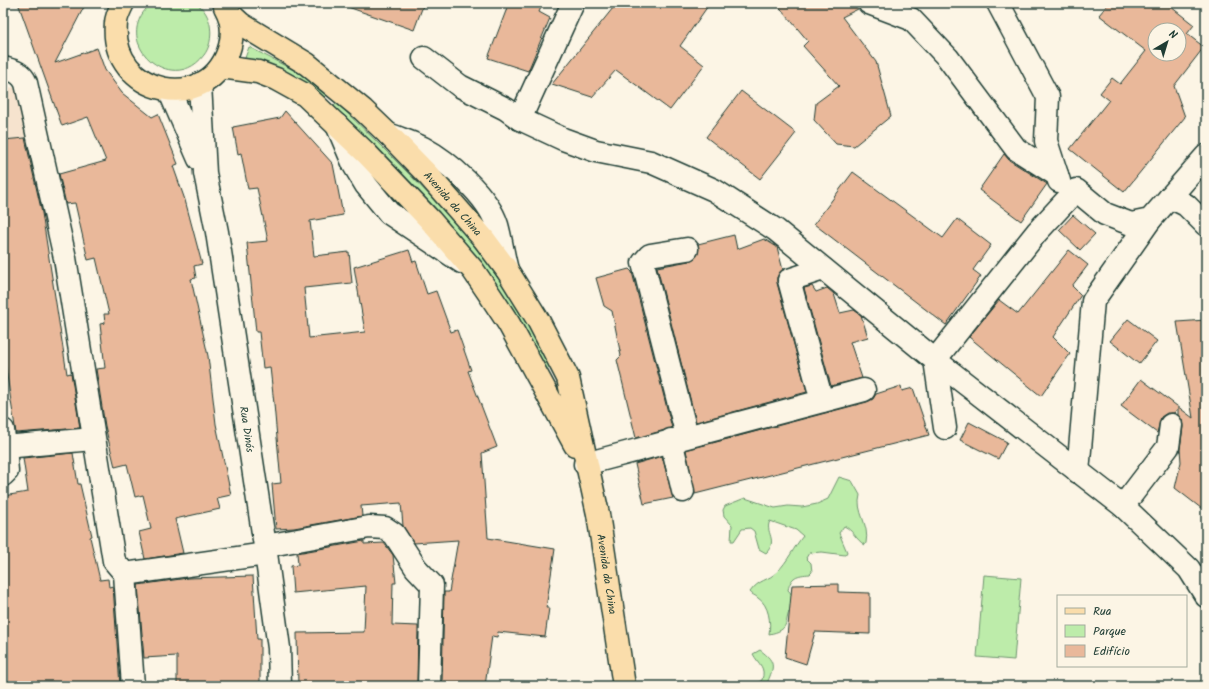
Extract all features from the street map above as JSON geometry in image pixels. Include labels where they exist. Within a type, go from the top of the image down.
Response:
[{"type":"main road","points":[[123,3],[116,22],[116,43],[123,62],[135,76],[151,86],[169,90],[185,89],[200,84],[221,67],[231,40],[231,26],[225,7]]},
{"type":"main road","name":"Avenida da China","points":[[225,7],[241,24],[307,64],[363,110],[388,134],[456,206],[507,270],[538,320],[568,378],[585,464],[598,514],[624,686]]},
{"type":"main road","name":"Avenida da China","points":[[221,67],[258,72],[276,79],[306,95],[366,153],[430,220],[473,270],[509,324],[585,464]]},
{"type":"street","points":[[520,119],[572,3]]},
{"type":"street","points":[[869,3],[911,19],[948,58],[1016,149],[1058,175]]},
{"type":"street","points":[[998,3],[1048,97],[1046,141],[1058,175],[1063,202]]},
{"type":"street","points":[[424,58],[460,86],[506,109],[520,119],[563,139],[596,151],[651,162],[714,190],[776,230],[935,360],[1123,506],[1189,569],[1206,596]]},
{"type":"street","points":[[3,68],[17,71],[23,76],[26,83],[65,258],[93,439],[114,561],[125,574],[133,686]]},
{"type":"street","points":[[200,84],[205,173]]},
{"type":"street","points":[[169,90],[205,173]]},
{"type":"street","points":[[1078,472],[1093,301],[1150,220],[1206,156]]},
{"type":"street","name":"Rua Dinós","points":[[205,173],[217,232],[266,550],[279,648],[280,686]]},
{"type":"street","points":[[945,428],[935,360],[1063,202],[1076,190],[1105,214],[1131,224],[1150,220]]},
{"type":"street","points":[[1170,197],[1186,205],[1206,225]]},
{"type":"street","points":[[683,491],[679,438],[643,263],[650,255],[687,249]]},
{"type":"street","points":[[822,401],[789,280],[823,269]]},
{"type":"street","points":[[585,464],[864,390]]},
{"type":"street","points":[[1123,506],[1168,448],[1171,425]]},
{"type":"street","points":[[3,476],[7,471],[4,438],[93,439]]},
{"type":"street","points":[[125,574],[266,550],[369,527],[384,528],[394,534],[416,568],[432,585],[429,686]]},
{"type":"shaded area","points":[[21,87],[30,158],[3,161],[3,88]]},
{"type":"green space","points":[[192,2],[201,7],[206,13],[210,27],[210,42],[204,55],[191,67],[176,70],[162,67],[149,59],[140,47],[137,33],[140,18],[152,3]]},
{"type":"green space","points":[[249,47],[299,73],[327,94],[323,98],[304,84],[277,69],[245,58]]},
{"type":"green space","points":[[337,103],[446,213],[490,265],[509,293],[551,367],[546,370],[501,292],[476,256],[393,166],[334,106]]},
{"type":"green space","points":[[839,477],[852,481],[860,495],[859,507],[866,530],[866,543],[865,545],[862,543],[850,530],[844,526],[839,533],[847,552],[845,555],[822,552],[809,553],[806,558],[811,563],[812,572],[793,579],[788,590],[792,595],[793,601],[785,625],[780,630],[769,634],[770,624],[767,609],[762,601],[750,592],[760,582],[777,572],[803,536],[796,530],[770,521],[769,529],[771,544],[766,553],[759,549],[754,531],[750,528],[742,529],[734,541],[731,541],[732,525],[724,516],[723,510],[725,506],[745,498],[775,508],[788,506],[802,507],[817,504],[828,499]]},
{"type":"green space","points":[[984,575],[1021,578],[1014,660],[977,657]]},
{"type":"green space","points":[[760,650],[772,662],[772,670],[766,686],[753,686],[762,680],[763,676],[761,666],[753,654]]},
{"type":"building","points":[[18,3],[45,3],[53,7],[55,3],[86,3],[55,63],[97,48],[105,70],[122,93],[152,117],[158,114],[178,164],[173,166],[185,200],[202,264],[194,266],[196,278],[191,279],[208,356],[216,424],[231,495],[217,498],[220,509],[175,519],[183,553],[145,559],[139,532],[151,529],[143,495],[135,497],[127,464],[115,467],[105,426],[96,369],[105,368],[100,324],[105,323],[104,314],[109,314],[96,258],[88,260],[75,203],[66,204],[59,174],[106,161],[88,117],[62,126]]},
{"type":"building","points":[[346,3],[424,3],[414,30],[345,6]]},
{"type":"building","points":[[509,3],[543,3],[539,12],[550,18],[528,71],[488,58]]},
{"type":"building","points":[[617,3],[710,3],[680,46],[704,65],[670,110],[616,70],[592,97],[552,84]]},
{"type":"building","points":[[776,3],[857,3],[858,9],[842,17],[876,62],[891,116],[854,146],[836,144],[814,120],[816,103],[839,86],[803,46],[808,41]]},
{"type":"building","points":[[1109,3],[1166,3],[1194,25],[1187,34],[1204,47],[1174,86],[1185,117],[1124,192],[1070,149],[1109,100],[1100,93],[1112,78],[1120,84],[1146,51],[1099,15]]},
{"type":"building","points":[[741,91],[796,133],[760,179],[706,137]]},
{"type":"building","points":[[285,111],[333,164],[343,215],[310,221],[314,256],[349,252],[352,283],[304,288],[309,338],[365,332],[354,267],[409,250],[413,262],[416,261],[427,294],[436,291],[451,332],[457,330],[471,370],[468,371],[497,447],[482,453],[488,538],[555,549],[546,608],[549,608],[545,637],[498,632],[497,637],[492,636],[485,686],[442,686],[444,592],[449,592],[458,540],[414,543],[403,526],[401,503],[361,506],[362,516],[294,528],[276,529],[272,484],[281,483],[274,404],[270,367],[263,368],[259,332],[256,332],[247,243],[268,241],[257,188],[248,189],[241,153],[238,154],[233,127],[280,118]]},
{"type":"building","points":[[25,138],[42,213],[67,374],[71,373],[80,428],[16,433],[3,350],[3,140]]},
{"type":"building","points":[[1004,154],[1009,160],[1047,184],[1021,221],[979,190]]},
{"type":"building","points":[[853,172],[943,238],[957,219],[991,245],[973,270],[981,276],[946,325],[814,224]]},
{"type":"building","points":[[1073,215],[1095,234],[1080,250],[1059,230]]},
{"type":"building","points":[[734,235],[737,249],[764,239],[777,247],[783,270],[777,277],[777,283],[807,392],[696,422],[657,267],[689,261],[695,258],[698,254],[698,244]]},
{"type":"building","points":[[1069,250],[1088,265],[1072,286],[1081,295],[1053,337],[1070,354],[1041,396],[969,337],[999,300],[1018,314]]},
{"type":"building","points":[[629,269],[632,272],[672,428],[636,438],[617,360],[621,356],[612,311],[604,306],[596,278]]},
{"type":"building","points":[[812,286],[816,292],[827,288],[834,294],[840,313],[854,310],[861,315],[868,337],[850,342],[862,378],[831,386],[804,288]]},
{"type":"building","points":[[1128,319],[1157,341],[1139,364],[1110,341]]},
{"type":"building","points":[[1206,320],[1206,512],[1175,488],[1181,462],[1180,449],[1183,427],[1182,420],[1178,415],[1178,408],[1174,413],[1167,413],[1161,417],[1157,433],[1121,406],[1141,379],[1193,418],[1177,322]]},
{"type":"building","points":[[901,386],[902,391],[913,388],[929,435],[695,494],[686,450],[867,402],[873,399],[876,394]]},
{"type":"building","points":[[969,422],[1007,442],[998,459],[960,440]]},
{"type":"building","points":[[73,453],[78,484],[80,484],[92,536],[90,537],[100,580],[108,579],[109,587],[113,586],[120,686],[3,686],[3,496],[28,492],[23,458]]},
{"type":"building","points":[[662,456],[673,498],[644,504],[635,464]]},
{"type":"building","points":[[364,541],[364,544],[384,543],[393,555],[396,583],[393,583],[392,625],[418,626],[417,686],[298,686],[297,633],[364,632],[366,586],[293,593],[291,566],[298,565],[297,553]]},
{"type":"building","points":[[253,576],[257,639],[260,639],[260,686],[177,686],[177,656],[144,658],[138,585],[188,578]]},
{"type":"building","points":[[838,584],[838,592],[870,593],[870,634],[815,632],[806,664],[785,657],[792,585]]}]
